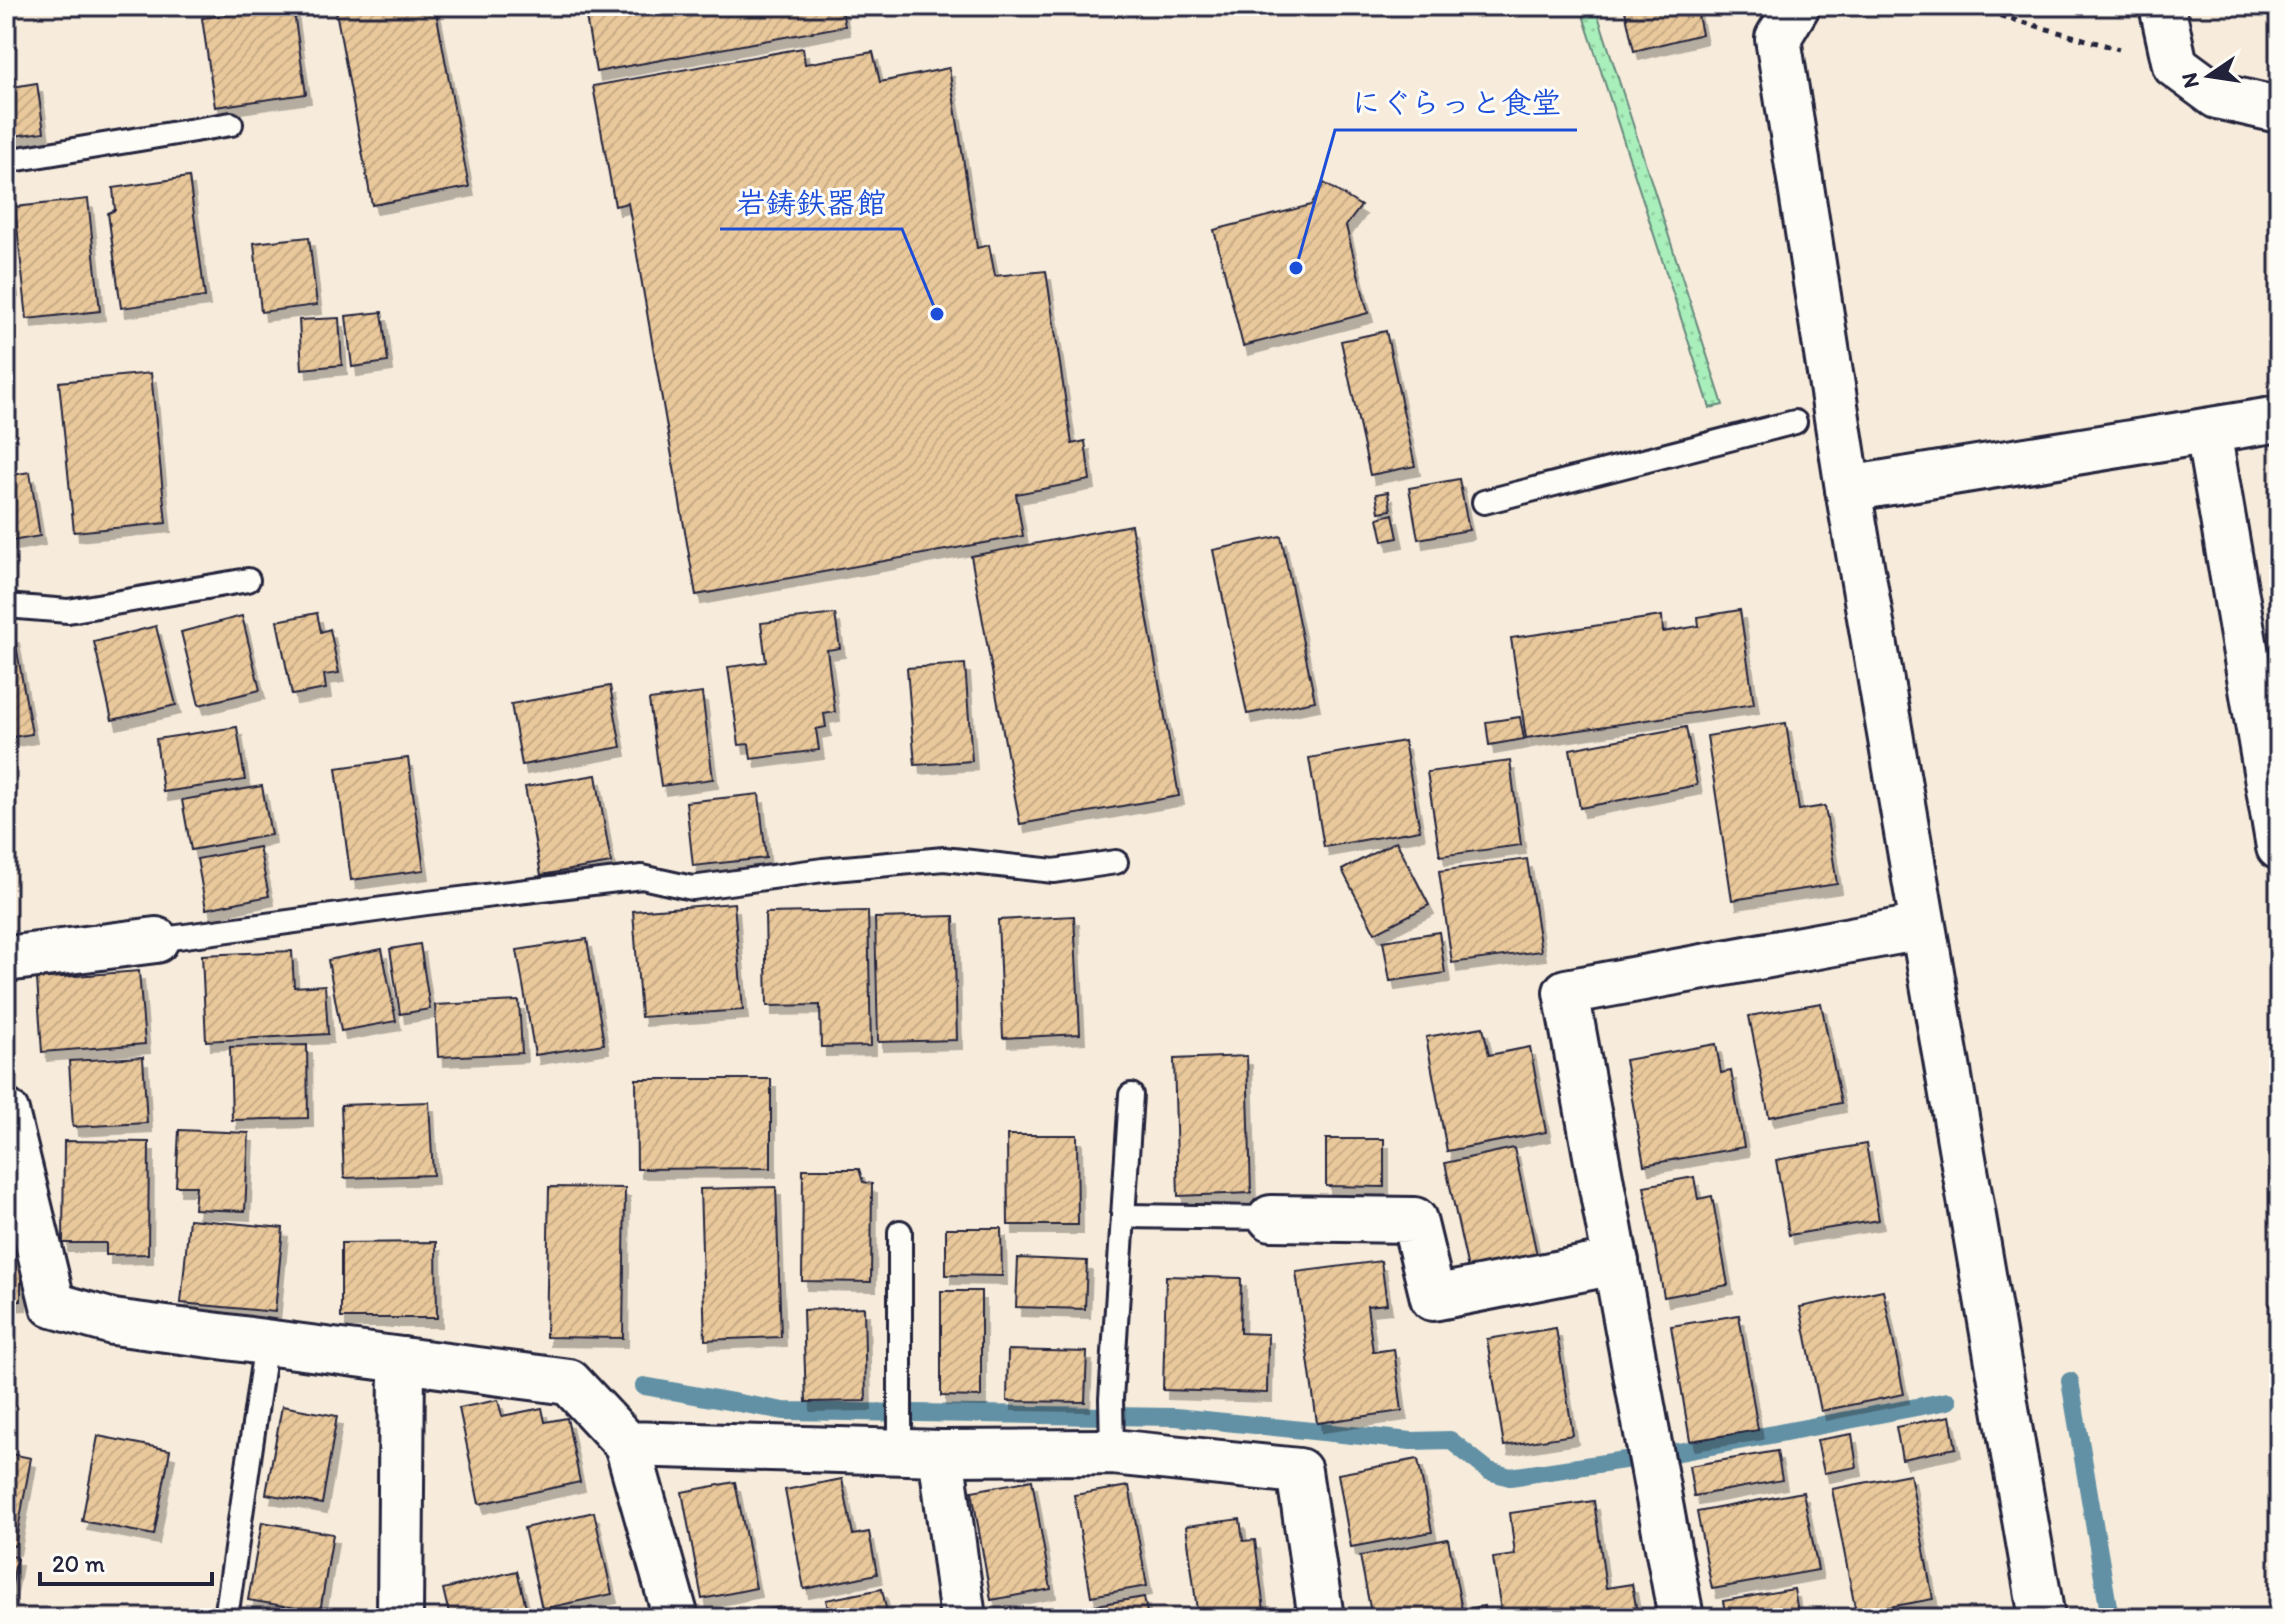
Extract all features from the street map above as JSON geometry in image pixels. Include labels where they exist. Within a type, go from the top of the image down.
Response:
[{"type":"street","points":[[1797,6],[1778,38],[1848,489],[2042,1618]]},
{"type":"street","points":[[2162,6],[2175,65],[2217,96],[2279,110]]},
{"type":"street","points":[[1848,489],[2279,419]]},
{"type":"street","points":[[2208,431],[2279,847]]},
{"type":"street","points":[[1681,1618],[1566,992],[1922,927]]},
{"type":"street","points":[[6,959],[156,940]]},
{"type":"street","points":[[6,1112],[53,1305],[113,1322],[569,1382],[627,1444],[676,1618]]},
{"type":"street","points":[[1271,1218],[1414,1220],[1433,1298],[1616,1262]]},
{"type":"street","points":[[400,1618],[402,1360]]},
{"type":"street","points":[[627,1444],[1112,1440],[1299,1471],[1321,1618]]},
{"type":"street","points":[[914,1443],[963,1618]]},
{"type":"lane","points":[[6,161],[231,124]]},
{"type":"lane","points":[[1484,502],[1795,422]]},
{"type":"lane","points":[[6,606],[68,611],[248,580]]},
{"type":"lane","points":[[156,940],[642,877],[692,888],[823,870],[944,859],[1054,871],[1116,862]]},
{"type":"lane","points":[[1112,1440],[1111,1399],[1131,1095]]},
{"type":"lane","points":[[1123,1216],[1271,1218]]},
{"type":"lane","points":[[900,1232],[900,1396],[914,1443]]},
{"type":"lane","points":[[226,1618],[266,1342]]},
{"type":"path","points":[[1965,6],[2175,65]]},
{"type":"green space","points":[[1580,6],[1595,6],[1723,405],[1710,408]]},
{"type":"building","points":[[293,6],[306,94],[215,107],[202,18]]},
{"type":"building","points":[[335,6],[435,6],[469,187],[372,205]]},
{"type":"building","points":[[584,6],[841,6],[845,26],[596,72]]},
{"type":"building","points":[[1624,6],[1696,6],[1702,34],[1634,51]]},
{"type":"building","points":[[803,48],[805,64],[873,52],[880,82],[949,68],[977,248],[989,245],[995,276],[1046,271],[1072,444],[1085,441],[1090,480],[1016,494],[1023,536],[696,595],[628,203],[615,206],[593,86]]},
{"type":"building","points":[[37,83],[44,132],[6,137],[6,88]]},
{"type":"building","points":[[189,177],[205,297],[121,308],[108,213],[115,210],[113,188]]},
{"type":"building","points":[[1324,183],[1361,206],[1346,226],[1368,313],[1243,346],[1214,230],[1311,205]]},
{"type":"building","points":[[88,199],[100,311],[27,319],[15,207]]},
{"type":"building","points":[[309,237],[317,305],[261,312],[254,243]]},
{"type":"building","points":[[6,238],[13,288],[6,288]]},
{"type":"building","points":[[382,312],[388,362],[352,367],[346,316]]},
{"type":"building","points":[[339,318],[342,365],[302,369],[299,320]]},
{"type":"building","points":[[1386,331],[1415,466],[1370,475],[1341,341]]},
{"type":"building","points":[[151,373],[166,523],[74,532],[59,382]]},
{"type":"building","points":[[30,472],[40,536],[6,542],[6,476]]},
{"type":"building","points":[[1459,479],[1469,530],[1418,539],[1409,488]]},
{"type":"building","points":[[1388,492],[1391,510],[1379,512],[1376,494]]},
{"type":"building","points":[[1393,514],[1398,538],[1383,541],[1378,518]]},
{"type":"building","points":[[1131,525],[1179,796],[1020,824],[971,556]]},
{"type":"building","points":[[1281,536],[1315,701],[1247,714],[1213,550]]},
{"type":"building","points":[[1740,610],[1754,704],[1526,738],[1511,638],[1662,616],[1663,632],[1699,626],[1698,617]]},
{"type":"building","points":[[317,613],[321,632],[330,629],[339,673],[324,675],[326,689],[292,695],[277,621]]},
{"type":"building","points":[[835,614],[840,648],[827,650],[835,712],[824,714],[826,727],[816,729],[819,750],[751,759],[749,744],[739,745],[728,667],[766,662],[761,623]]},
{"type":"building","points":[[242,616],[260,690],[199,705],[181,632]]},
{"type":"building","points":[[156,626],[176,705],[112,720],[94,642]]},
{"type":"building","points":[[14,634],[32,734],[6,738],[6,636]]},
{"type":"building","points":[[965,664],[972,761],[915,765],[907,668]]},
{"type":"building","points":[[610,686],[621,747],[522,765],[511,704]]},
{"type":"building","points":[[702,693],[713,779],[661,786],[649,700]]},
{"type":"building","points":[[1520,717],[1524,739],[1489,745],[1486,722]]},
{"type":"building","points":[[1786,723],[1799,810],[1825,806],[1837,884],[1732,900],[1707,736]]},
{"type":"building","points":[[237,727],[245,780],[163,792],[156,739]]},
{"type":"building","points":[[1686,727],[1697,785],[1580,808],[1570,749]]},
{"type":"building","points":[[1404,741],[1420,830],[1324,847],[1309,758]]},
{"type":"building","points":[[408,758],[424,870],[351,880],[336,768]]},
{"type":"building","points":[[1510,761],[1521,845],[1440,856],[1427,772]]},
{"type":"building","points":[[596,775],[611,863],[541,875],[525,787]]},
{"type":"building","points":[[262,786],[271,835],[191,850],[182,800]]},
{"type":"building","points":[[759,794],[766,858],[693,866],[686,802]]},
{"type":"building","points":[[1396,841],[1429,905],[1375,933],[1342,870]]},
{"type":"building","points":[[259,847],[269,896],[206,909],[197,859]]},
{"type":"building","points":[[1527,859],[1541,951],[1452,963],[1439,871]]},
{"type":"building","points":[[734,903],[743,1010],[641,1017],[633,911]]},
{"type":"building","points":[[868,911],[871,1046],[821,1047],[820,1005],[767,1006],[765,913]]},
{"type":"building","points":[[954,916],[957,1040],[878,1042],[875,918]]},
{"type":"building","points":[[1074,916],[1080,1034],[1003,1038],[998,920]]},
{"type":"building","points":[[1439,932],[1445,973],[1390,981],[1383,941]]},
{"type":"building","points":[[587,939],[604,1044],[535,1055],[517,950]]},
{"type":"building","points":[[420,944],[430,1009],[400,1014],[390,949]]},
{"type":"building","points":[[382,949],[396,1021],[341,1031],[328,960]]},
{"type":"building","points":[[292,951],[294,987],[325,985],[328,1034],[206,1041],[202,955]]},
{"type":"building","points":[[139,971],[145,1044],[42,1052],[37,979]]},
{"type":"building","points":[[519,1001],[522,1053],[438,1057],[435,1005]]},
{"type":"building","points":[[1821,1003],[1841,1103],[1769,1117],[1749,1016]]},
{"type":"building","points":[[1483,1027],[1489,1055],[1530,1047],[1546,1132],[1447,1151],[1426,1037]]},
{"type":"building","points":[[1716,1044],[1721,1073],[1731,1071],[1744,1147],[1644,1165],[1625,1060]]},
{"type":"building","points":[[307,1045],[308,1118],[232,1120],[230,1047]]},
{"type":"building","points":[[1247,1056],[1251,1193],[1178,1196],[1174,1059]]},
{"type":"building","points":[[143,1057],[147,1123],[73,1127],[69,1061]]},
{"type":"building","points":[[636,1079],[771,1079],[771,1168],[637,1169]]},
{"type":"building","points":[[429,1102],[433,1175],[344,1178],[341,1105]]},
{"type":"building","points":[[179,1130],[249,1133],[245,1211],[194,1209],[196,1186],[176,1186]]},
{"type":"building","points":[[1007,1135],[1077,1135],[1078,1225],[1008,1225]]},
{"type":"building","points":[[1326,1139],[1384,1139],[1384,1187],[1326,1186]]},
{"type":"building","points":[[64,1141],[149,1142],[148,1254],[106,1255],[106,1243],[63,1243]]},
{"type":"building","points":[[1866,1144],[1879,1220],[1789,1235],[1776,1160]]},
{"type":"building","points":[[1514,1148],[1537,1255],[1468,1269],[1445,1163]]},
{"type":"building","points":[[803,1169],[859,1169],[863,1182],[872,1184],[871,1282],[802,1281]]},
{"type":"building","points":[[1694,1177],[1698,1199],[1712,1196],[1728,1285],[1664,1297],[1644,1186]]},
{"type":"building","points":[[549,1187],[625,1188],[623,1338],[546,1337]]},
{"type":"building","points":[[776,1187],[781,1337],[705,1340],[700,1189]]},
{"type":"building","points":[[189,1219],[283,1228],[275,1312],[181,1303]]},
{"type":"building","points":[[946,1228],[1001,1228],[1002,1276],[946,1275]]},
{"type":"building","points":[[6,1231],[8,1255],[21,1255],[21,1301],[6,1302]]},
{"type":"building","points":[[436,1242],[437,1318],[341,1318],[341,1243]]},
{"type":"building","points":[[1018,1258],[1087,1261],[1085,1309],[1016,1307]]},
{"type":"building","points":[[1381,1261],[1387,1304],[1367,1306],[1373,1352],[1394,1349],[1402,1411],[1317,1423],[1296,1272]]},
{"type":"building","points":[[1166,1276],[1241,1278],[1240,1333],[1268,1334],[1267,1393],[1163,1390]]},
{"type":"building","points":[[1883,1290],[1904,1394],[1821,1411],[1800,1307]]},
{"type":"building","points":[[941,1291],[981,1291],[981,1397],[941,1396]]},
{"type":"building","points":[[864,1307],[866,1401],[806,1402],[803,1310]]},
{"type":"building","points":[[1739,1315],[1758,1430],[1690,1441],[1671,1326]]},
{"type":"building","points":[[1556,1328],[1573,1435],[1504,1446],[1487,1339]]},
{"type":"building","points":[[1008,1350],[1087,1352],[1085,1402],[1007,1401]]},
{"type":"building","points":[[498,1400],[502,1416],[542,1408],[545,1422],[567,1418],[580,1482],[479,1504],[459,1408]]},
{"type":"building","points":[[282,1406],[337,1416],[322,1504],[266,1494]]},
{"type":"building","points":[[1950,1416],[1956,1448],[1902,1459],[1896,1427]]},
{"type":"building","points":[[1852,1434],[1857,1467],[1824,1473],[1817,1440]]},
{"type":"building","points":[[98,1436],[170,1450],[154,1535],[82,1521]]},
{"type":"building","points":[[1777,1451],[1782,1480],[1694,1496],[1689,1466]]},
{"type":"building","points":[[6,1453],[31,1458],[15,1546],[6,1544]]},
{"type":"building","points":[[1418,1459],[1432,1532],[1351,1547],[1338,1474]]},
{"type":"building","points":[[1910,1474],[1933,1599],[1856,1613],[1832,1489]]},
{"type":"building","points":[[842,1479],[853,1535],[869,1532],[877,1574],[804,1589],[785,1490]]},
{"type":"building","points":[[1032,1480],[1051,1589],[991,1600],[972,1491]]},
{"type":"building","points":[[735,1482],[756,1588],[702,1599],[682,1492]]},
{"type":"building","points":[[1129,1486],[1147,1586],[1091,1596],[1074,1495]]},
{"type":"building","points":[[1803,1492],[1818,1570],[1712,1589],[1697,1512]]},
{"type":"building","points":[[1594,1501],[1606,1588],[1632,1584],[1638,1618],[1502,1618],[1493,1558],[1515,1555],[1510,1513]]},
{"type":"building","points":[[594,1512],[612,1594],[542,1609],[524,1528]]},
{"type":"building","points":[[1240,1519],[1243,1541],[1255,1540],[1265,1618],[1198,1618],[1186,1526]]},
{"type":"building","points":[[262,1522],[333,1534],[320,1612],[248,1600]]},
{"type":"building","points":[[1448,1539],[1462,1610],[1484,1606],[1486,1618],[1372,1618],[1360,1556]]},
{"type":"building","points":[[6,1555],[17,1557],[6,1617]]},
{"type":"building","points":[[517,1571],[529,1618],[450,1618],[443,1589]]},
{"type":"building","points":[[882,1589],[888,1618],[830,1618],[826,1600]]},
{"type":"building","points":[[1794,1589],[1799,1618],[1726,1618],[1723,1601]]},
{"type":"building","points":[[1144,1597],[1148,1618],[1087,1618],[1085,1607]]},
{"type":"building","points":[[783,1607],[785,1618],[716,1618]]},
{"type":"building","points":[[642,1610],[645,1618],[616,1618]]},
{"type":"waterway","points":[[2070,1381],[2110,1618]]},
{"type":"waterway","points":[[644,1386],[784,1411],[1176,1417],[1411,1441],[1450,1440],[1489,1471],[1510,1477],[1685,1451],[1948,1401]]},
{"type":"place","name":"にぐらっと食堂","points":[[1296,268]]},
{"type":"place","name":"岩鋳鉄器館","points":[[937,314]]}]
